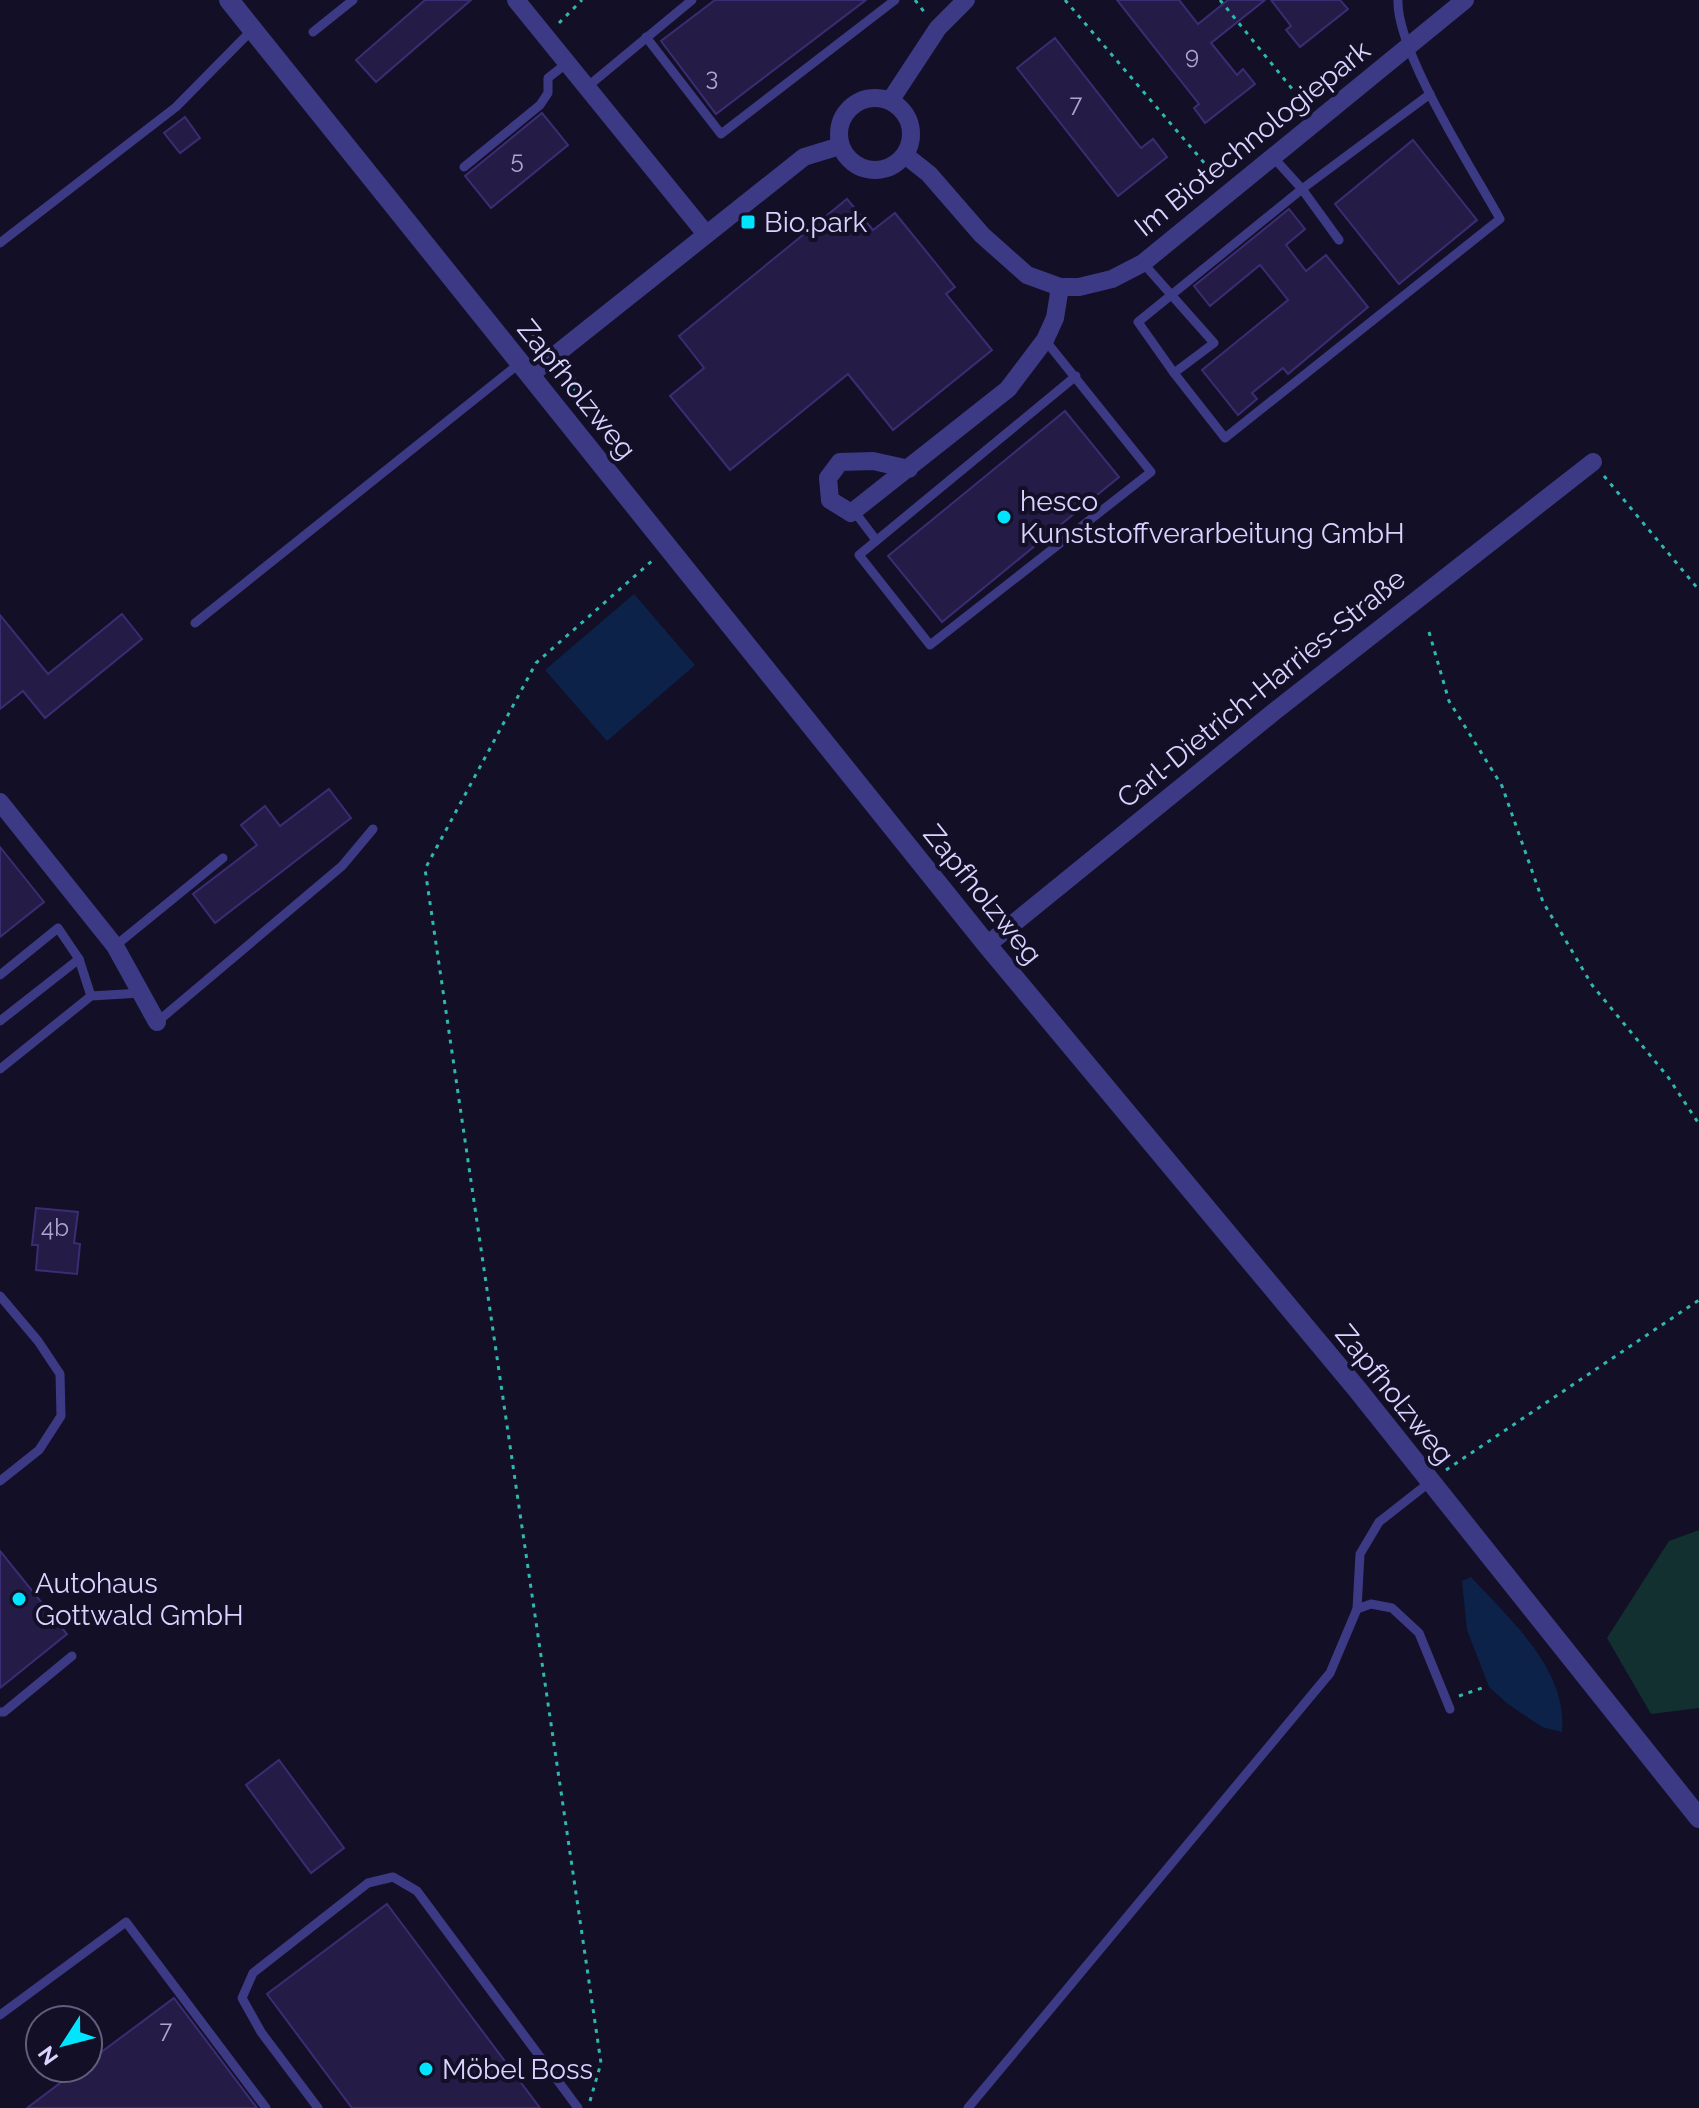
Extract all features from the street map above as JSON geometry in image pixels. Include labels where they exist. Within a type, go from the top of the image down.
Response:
[{"type":"street","name":"Zapfholzweg","points":[[229,0],[987,945],[1357,1389],[1699,1818]]},
{"type":"street","points":[[516,0],[706,234]]},
{"type":"street","points":[[890,101],[938,28],[966,0]]},
{"type":"street","name":"Im Biotechnologiepark","points":[[905,155],[929,174],[982,235],[1027,275],[1060,287],[1079,287],[1112,279],[1143,263],[1465,0]]},
{"type":"street","points":[[866,99],[890,101],[906,115],[910,124],[910,145],[905,155],[887,169],[864,170],[846,157],[840,146],[840,122],[846,112],[866,99]]},
{"type":"street","points":[[525,369],[804,157],[840,146]]},
{"type":"street","points":[[909,469],[873,461],[840,462],[828,478],[830,500],[852,512],[909,469],[1008,389],[1045,340],[1055,318],[1060,287]]},
{"type":"street","name":"Carl-Dietrich-Harries-Straße","points":[[987,945],[1311,682],[1593,462]]},
{"type":"street","points":[[0,802],[115,946],[157,1022]]},
{"type":"lane","points":[[313,32],[353,0]]},
{"type":"lane","points":[[587,87],[692,0]]},
{"type":"lane","points":[[646,37],[721,134],[895,0]]},
{"type":"lane","points":[[1398,0],[1397,15],[1430,94],[1500,219],[1225,438],[1138,322],[1302,189],[1430,94]]},
{"type":"lane","points":[[0,243],[176,107],[253,29]]},
{"type":"lane","points":[[464,167],[540,105],[548,93],[548,78],[567,63]]},
{"type":"lane","points":[[1273,157],[1302,189],[1339,240]]},
{"type":"lane","points":[[1143,263],[1214,343],[1174,373]]},
{"type":"lane","points":[[1045,340],[1076,376],[1151,472],[930,645],[859,555],[1076,376]]},
{"type":"lane","points":[[195,623],[525,369]]},
{"type":"lane","points":[[852,512],[876,540]]},
{"type":"lane","points":[[157,1022],[342,866],[373,829]]},
{"type":"lane","points":[[115,946],[223,858]]},
{"type":"lane","points":[[0,975],[58,928],[79,959],[91,996]]},
{"type":"lane","points":[[0,1021],[79,959]]},
{"type":"lane","points":[[0,1069],[91,996],[141,993]]},
{"type":"lane","points":[[0,1296],[38,1341],[60,1374],[61,1416],[39,1450],[0,1481]]},
{"type":"lane","points":[[968,2108],[1330,1673],[1357,1609],[1360,1554],[1379,1522],[1430,1482]]},
{"type":"lane","points":[[1357,1609],[1371,1604],[1392,1608],[1419,1633],[1450,1709]]},
{"type":"lane","points":[[0,1712],[4,1712],[72,1656]]},
{"type":"lane","points":[[318,2108],[261,2032],[242,1998],[253,1973],[368,1883],[393,1877],[417,1891],[578,2108]]},
{"type":"lane","points":[[0,2015],[126,1922],[266,2108]]},
{"type":"path","points":[[545,37],[582,0]]},
{"type":"path","points":[[1065,0],[1230,192]]},
{"type":"path","points":[[1220,0],[1318,121]]},
{"type":"path","points":[[1593,462],[1699,590]]},
{"type":"path","points":[[588,2108],[601,2063],[425,869],[536,663],[667,548]]},
{"type":"path","points":[[1429,632],[1449,701],[1502,786],[1543,902],[1592,985],[1668,1077],[1699,1124]]},
{"type":"path","points":[[1430,1482],[1699,1300]]},
{"type":"path","points":[[1444,1699],[1482,1688]]},
{"type":"green space","points":[[1699,1530],[1699,1708],[1651,1714],[1607,1638],[1669,1541]]},
{"type":"water","points":[[634,594],[695,665],[607,741],[545,670]]},
{"type":"water","points":[[1471,1577],[1519,1628],[1546,1667],[1556,1687],[1562,1732],[1542,1727],[1489,1687],[1467,1630],[1462,1581]]},
{"type":"building","points":[[425,0],[471,0],[376,82],[356,60]]},
{"type":"building","points":[[715,0],[866,0],[716,114],[661,41]]},
{"type":"building","points":[[1117,0],[1179,0],[1198,24],[1228,0],[1265,0],[1211,43],[1237,75],[1243,69],[1255,84],[1205,123],[1194,108],[1199,104]]},
{"type":"building","points":[[1271,0],[1340,0],[1348,9],[1300,47],[1286,30],[1291,26]]},
{"type":"building","points":[[1055,38],[1141,148],[1153,139],[1167,157],[1118,196],[1017,68]]},
{"type":"building","points":[[542,113],[568,145],[491,208],[465,176]]},
{"type":"building","points":[[185,117],[200,138],[180,153],[164,133]]},
{"type":"building","points":[[1413,140],[1477,220],[1399,284],[1335,204]]},
{"type":"building","points":[[847,199],[873,230],[895,213],[955,287],[946,294],[992,350],[893,430],[848,374],[730,470],[670,396],[704,368],[679,336]]},
{"type":"building","points":[[1289,209],[1305,229],[1286,245],[1306,271],[1326,255],[1368,307],[1288,374],[1283,368],[1252,393],[1257,399],[1238,415],[1202,370],[1288,300],[1260,265],[1210,306],[1194,286]]},
{"type":"building","name":"hesco Kunststoffverarbeitung GmbH","points":[[1065,411],[1119,477],[942,622],[888,556]]},
{"type":"building","points":[[122,614],[142,639],[45,718],[23,691],[0,709],[0,615],[48,674]]},
{"type":"building","points":[[329,789],[351,818],[215,923],[193,894],[257,845],[241,825],[265,806],[280,826]]},
{"type":"building","points":[[0,847],[44,902],[0,937]]},
{"type":"building","points":[[36,1208],[78,1212],[74,1243],[80,1244],[77,1274],[36,1270],[38,1245],[32,1245]]},
{"type":"building","name":"Autohaus Gottwald GmbH","points":[[0,1551],[67,1634],[0,1688]]},
{"type":"building","points":[[279,1760],[344,1848],[311,1873],[246,1785]]},
{"type":"building","points":[[387,1904],[540,2108],[352,2108],[267,1994]]},
{"type":"building","points":[[174,1998],[257,2108],[27,2108],[59,2084],[104,2084],[104,2050]]},
{"type":"place","name":"Bio.park","points":[[748,222]]},
{"type":"place","name":"hesco Kunststoffverarbeitung GmbH","points":[[1004,517]]},
{"type":"place","name":"Autohaus Gottwald GmbH","points":[[19,1599]]},
{"type":"place","name":"Möbel Boss","points":[[426,2069]]}]
